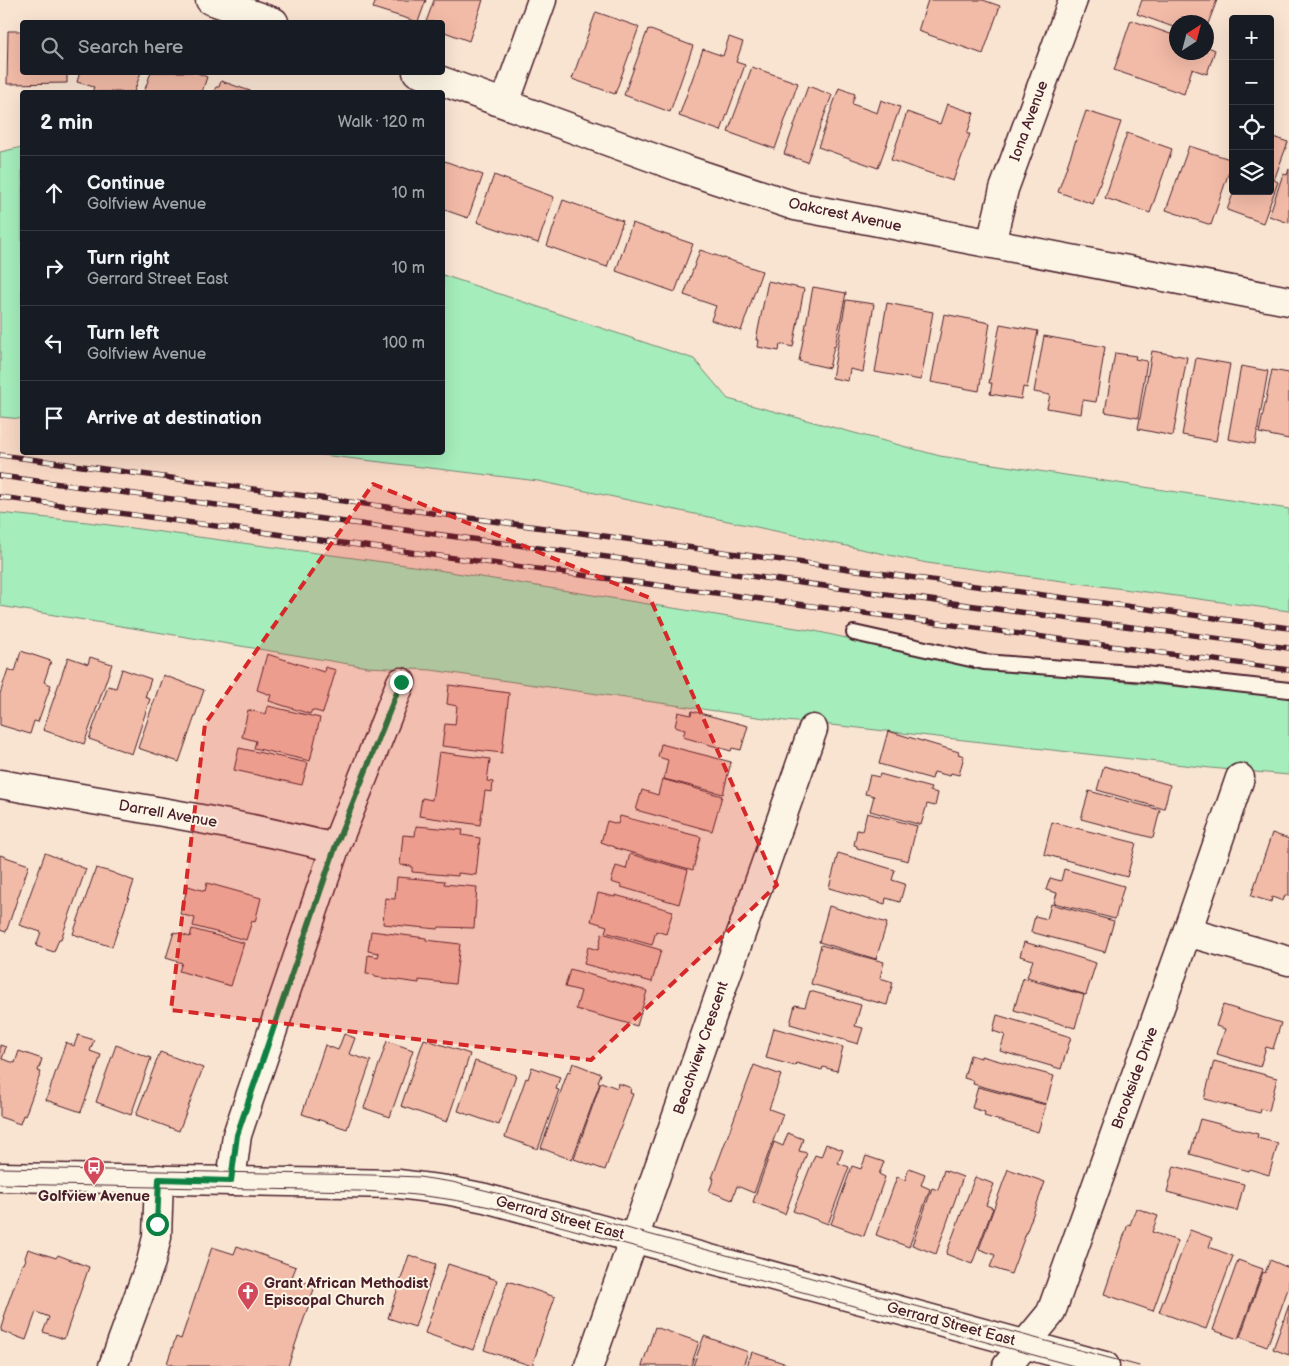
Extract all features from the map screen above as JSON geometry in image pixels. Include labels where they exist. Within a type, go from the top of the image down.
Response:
[{"type":"street","points":[[210,0],[268,20]]},
{"type":"street","points":[[505,103],[542,0]]},
{"type":"street","name":"Iona Avenue","points":[[991,244],[1004,189],[1073,0]]},
{"type":"street","name":"Oakcrest Avenue","points":[[426,75],[684,170],[795,206],[1289,300]]},
{"type":"street","points":[[231,1181],[237,1135],[335,848],[401,682]]},
{"type":"street","name":"Beachview Crescent","points":[[589,1366],[814,729]]},
{"type":"street","name":"Brookside Drive","points":[[1007,1366],[1050,1314],[1053,1307],[1240,778]]},
{"type":"street","name":"Darrell Avenue","points":[[0,784],[298,838],[335,848]]},
{"type":"street","points":[[1187,932],[1289,961]]},
{"type":"street","name":"Gerrard Street East","points":[[0,1176],[398,1184],[446,1190],[485,1198],[1105,1366]]},
{"type":"street","points":[[113,1366],[151,1262],[157,1237],[159,1179]]},
{"type":"lane","points":[[854,633],[984,662],[1145,674],[1289,690]]},
{"type":"highlighted area","points":[[373,484],[650,598],[777,885],[591,1060],[171,1010],[205,724]]},
{"type":"shaded area","points":[[0,417],[20,419],[20,455],[330,455],[538,481],[927,563],[1289,611],[1289,697],[979,668],[815,631],[413,566],[87,522],[0,513]]},
{"type":"green space","points":[[20,147],[20,419],[0,417],[0,152]]},
{"type":"green space","points":[[445,276],[694,359],[728,399],[940,456],[1289,509],[1289,611],[927,563],[538,481],[323,455],[445,455]]},
{"type":"green space","points":[[0,513],[87,522],[413,566],[815,631],[979,668],[1289,697],[1289,775],[785,721],[431,670],[367,667],[0,606]]},
{"type":"building","points":[[376,0],[426,0],[419,20],[412,20],[373,8]]},
{"type":"building","points":[[434,0],[483,0],[469,41],[445,32],[445,20],[427,20]]},
{"type":"building","points":[[928,0],[983,0],[1000,6],[983,54],[918,31]]},
{"type":"building","points":[[1142,0],[1217,0],[1211,15],[1169,15],[1169,25],[1137,14]]},
{"type":"building","points":[[596,12],[639,27],[615,94],[572,79]]},
{"type":"building","points":[[1131,20],[1169,34],[1169,60],[1212,60],[1207,74],[1192,69],[1184,94],[1114,70]]},
{"type":"building","points":[[648,29],[693,46],[670,112],[624,95]]},
{"type":"building","points":[[8,31],[20,31],[20,75],[67,75],[67,83],[7,84]]},
{"type":"building","points":[[729,37],[743,42],[736,62],[745,65],[721,131],[679,116],[703,49],[723,56]]},
{"type":"building","points":[[752,67],[798,83],[775,149],[728,132]]},
{"type":"building","points":[[79,75],[140,75],[135,90],[93,90],[94,87],[77,82]]},
{"type":"building","points":[[150,75],[202,75],[207,77],[203,90],[145,90]]},
{"type":"building","points":[[221,81],[247,90],[215,90],[216,87],[219,87]]},
{"type":"building","points":[[808,86],[832,95],[807,162],[784,154]]},
{"type":"building","points":[[839,88],[855,94],[852,104],[877,113],[881,100],[900,107],[878,168],[818,147]]},
{"type":"building","points":[[947,104],[974,113],[967,134],[970,134],[953,181],[891,160],[907,112],[940,124]]},
{"type":"building","points":[[1086,111],[1121,122],[1093,204],[1058,192]]},
{"type":"building","points":[[1127,133],[1172,149],[1150,213],[1105,198]]},
{"type":"building","points":[[1274,137],[1288,142],[1274,180]]},
{"type":"building","points":[[1189,146],[1229,159],[1229,172],[1211,225],[1166,210]]},
{"type":"building","points":[[445,161],[483,175],[468,218],[445,210]]},
{"type":"building","points":[[1289,169],[1289,223],[1269,216],[1283,174],[1287,175]]},
{"type":"building","points":[[494,175],[554,197],[538,243],[477,222]]},
{"type":"building","points":[[1274,180],[1278,182],[1274,193]]},
{"type":"building","points":[[1233,195],[1273,195],[1263,223],[1227,210]]},
{"type":"building","points":[[563,200],[623,221],[607,267],[547,246]]},
{"type":"building","points":[[632,223],[693,244],[675,292],[616,271]]},
{"type":"building","points":[[700,250],[762,271],[741,331],[711,320],[716,306],[684,295]]},
{"type":"building","points":[[768,281],[804,289],[793,347],[780,344],[779,351],[758,347],[759,340],[756,340]]},
{"type":"building","points":[[813,287],[846,293],[829,368],[799,361]]},
{"type":"building","points":[[846,300],[874,304],[863,372],[850,369],[848,381],[832,378]]},
{"type":"building","points":[[887,303],[933,312],[921,380],[875,372]]},
{"type":"building","points":[[944,314],[990,323],[979,391],[931,382]]},
{"type":"building","points":[[1000,324],[1038,331],[1027,388],[1023,387],[1021,399],[990,394],[992,383],[989,383]]},
{"type":"building","points":[[1044,336],[1105,347],[1096,402],[1083,400],[1081,414],[1047,408],[1050,395],[1034,392]]},
{"type":"building","points":[[1152,351],[1187,357],[1173,436],[1138,429]]},
{"type":"building","points":[[1115,353],[1136,356],[1135,359],[1147,361],[1138,418],[1105,412]]},
{"type":"building","points":[[1196,358],[1230,364],[1216,441],[1182,435]]},
{"type":"building","points":[[1241,366],[1268,371],[1255,444],[1228,439]]},
{"type":"building","points":[[1272,370],[1289,373],[1289,439],[1259,433]]},
{"type":"building","points":[[21,651],[51,661],[44,682],[51,685],[38,722],[34,721],[30,734],[0,725],[0,694],[8,669],[15,672]]},
{"type":"building","points":[[267,654],[324,672],[325,667],[336,670],[323,713],[312,710],[310,714],[269,701],[271,695],[257,690]]},
{"type":"building","points":[[68,657],[88,664],[90,657],[112,664],[84,744],[43,730]]},
{"type":"building","points":[[122,669],[151,679],[145,697],[150,699],[132,754],[89,739],[108,686],[116,688]]},
{"type":"building","points":[[163,675],[204,690],[179,762],[138,748]]},
{"type":"building","points":[[449,685],[509,693],[502,753],[442,746],[445,724],[455,725],[457,706],[447,704]]},
{"type":"building","points":[[268,706],[320,718],[310,761],[254,748],[256,741],[242,737],[248,710],[266,714]]},
{"type":"building","points":[[692,711],[748,726],[741,750],[732,748],[731,751],[683,737],[685,730],[675,727],[678,712],[691,715]]},
{"type":"building","points":[[888,731],[959,752],[958,754],[964,756],[959,775],[951,773],[950,776],[934,772],[932,779],[879,764]]},
{"type":"building","points":[[661,744],[731,762],[723,794],[664,779],[668,760],[658,757]]},
{"type":"building","points":[[239,748],[308,763],[302,785],[234,770]]},
{"type":"building","points":[[439,752],[490,759],[487,781],[493,782],[492,792],[485,791],[480,825],[419,816],[422,798],[432,800]]},
{"type":"building","points":[[1104,766],[1170,785],[1164,809],[1097,790]]},
{"type":"building","points":[[880,774],[931,788],[930,791],[938,793],[935,806],[927,804],[921,825],[870,811],[874,796],[865,794],[870,775],[879,777]]},
{"type":"building","points":[[662,779],[722,796],[712,831],[636,810],[642,790],[658,795]]},
{"type":"building","points":[[1089,791],[1160,810],[1153,838],[1081,819]]},
{"type":"building","points":[[867,813],[917,826],[908,861],[857,848],[854,845],[857,830],[862,831]]},
{"type":"building","points":[[620,816],[701,837],[693,870],[615,848],[601,842],[607,821],[618,824]]},
{"type":"building","points":[[1052,822],[1136,843],[1127,877],[1044,854]]},
{"type":"building","points":[[416,826],[463,830],[462,835],[480,838],[476,875],[458,873],[458,876],[412,872],[412,866],[400,865],[403,835],[415,836]]},
{"type":"building","points":[[1272,833],[1289,839],[1289,895],[1285,895],[1283,901],[1272,897],[1271,902],[1251,896]]},
{"type":"building","points":[[45,853],[86,869],[61,939],[59,939],[54,952],[36,946],[41,932],[19,925]]},
{"type":"building","points":[[838,853],[895,870],[892,880],[905,884],[900,902],[886,898],[885,904],[829,888]]},
{"type":"building","points":[[630,854],[688,870],[679,904],[621,887],[621,885],[611,882],[616,866],[626,869]]},
{"type":"building","points":[[0,855],[29,865],[6,932],[0,930]]},
{"type":"building","points":[[96,868],[134,881],[112,947],[73,934]]},
{"type":"building","points":[[1064,869],[1124,886],[1115,919],[1054,903],[1057,893],[1046,890],[1050,878],[1061,881]]},
{"type":"building","points":[[397,877],[445,881],[444,884],[477,887],[474,928],[439,927],[438,929],[383,924],[385,898],[395,899]]},
{"type":"building","points":[[207,883],[261,898],[255,922],[252,921],[246,940],[193,926],[195,918],[180,914],[188,886],[205,891]]},
{"type":"building","points":[[598,893],[615,897],[615,895],[673,911],[666,934],[656,931],[652,945],[605,932],[607,926],[591,921]]},
{"type":"building","points":[[1051,904],[1114,921],[1105,952],[1031,932],[1035,916],[1047,919]]},
{"type":"building","points":[[829,906],[887,923],[876,959],[819,942]]},
{"type":"building","points":[[192,929],[244,943],[231,986],[179,971],[182,963],[166,958],[174,932],[190,937]]},
{"type":"building","points":[[371,931],[460,944],[455,984],[419,980],[419,983],[366,974],[368,955],[378,957],[379,953],[368,951]]},
{"type":"building","points":[[602,933],[661,950],[652,982],[584,964],[588,947],[598,950]]},
{"type":"building","points":[[1024,942],[1096,963],[1086,995],[1027,977],[1033,960],[1020,956]]},
{"type":"building","points":[[821,945],[884,962],[880,978],[893,982],[887,1005],[811,984]]},
{"type":"building","points":[[570,969],[647,991],[637,1026],[576,1009],[581,991],[565,987]]},
{"type":"building","points":[[1023,978],[1084,995],[1075,1028],[1014,1010]]},
{"type":"building","points":[[810,991],[861,1005],[855,1026],[863,1028],[858,1044],[790,1024],[795,1005],[805,1007]]},
{"type":"building","points":[[1223,1005],[1281,1023],[1273,1049],[1266,1047],[1260,1067],[1217,1054],[1225,1029],[1216,1026]]},
{"type":"building","points":[[997,1015],[1071,1037],[1061,1069],[1000,1051],[1005,1035],[993,1031]]},
{"type":"building","points":[[774,1028],[843,1047],[837,1071],[823,1067],[822,1070],[796,1063],[795,1066],[766,1058]]},
{"type":"building","points":[[344,1034],[355,1038],[349,1054],[371,1061],[347,1129],[302,1114],[325,1045],[338,1050]]},
{"type":"building","points":[[78,1035],[94,1040],[90,1051],[101,1055],[81,1112],[46,1100],[66,1042],[74,1046]]},
{"type":"building","points":[[424,1039],[470,1054],[447,1122],[401,1106]]},
{"type":"building","points":[[387,1041],[413,1050],[390,1117],[364,1108]]},
{"type":"building","points":[[0,1045],[6,1047],[2,1059],[15,1063],[19,1051],[42,1059],[38,1071],[41,1072],[25,1116],[23,1115],[20,1124],[0,1117]]},
{"type":"building","points":[[116,1045],[151,1058],[131,1115],[96,1102]]},
{"type":"building","points":[[160,1052],[203,1068],[179,1131],[136,1115]]},
{"type":"building","points":[[970,1055],[981,1058],[981,1056],[1054,1076],[1046,1104],[973,1084],[974,1081],[964,1078]]},
{"type":"building","points":[[475,1061],[516,1075],[499,1125],[458,1111]]},
{"type":"building","points":[[1214,1061],[1277,1078],[1269,1111],[1261,1109],[1260,1113],[1204,1099]]},
{"type":"building","points":[[573,1063],[601,1074],[598,1082],[600,1083],[572,1160],[541,1148],[568,1071],[570,1072]]},
{"type":"building","points":[[754,1065],[781,1075],[769,1109],[783,1114],[754,1193],[737,1186],[732,1200],[709,1191],[714,1178],[712,1178]]},
{"type":"building","points":[[532,1067],[560,1077],[556,1089],[559,1090],[538,1149],[505,1137],[526,1078],[528,1079]]},
{"type":"building","points":[[601,1082],[617,1088],[618,1083],[631,1088],[630,1093],[633,1094],[605,1170],[574,1159]]},
{"type":"building","points":[[978,1087],[1046,1105],[1038,1132],[984,1116],[985,1112],[972,1108]]},
{"type":"building","points":[[1200,1119],[1258,1134],[1257,1138],[1278,1143],[1269,1175],[1249,1169],[1248,1171],[1190,1154]]},
{"type":"building","points":[[788,1133],[803,1139],[799,1151],[807,1153],[785,1214],[753,1202],[774,1142],[783,1146]]},
{"type":"building","points":[[826,1144],[843,1150],[838,1163],[849,1167],[828,1224],[793,1211],[815,1155],[821,1157]]},
{"type":"building","points":[[866,1156],[884,1162],[879,1174],[885,1177],[864,1236],[831,1224],[852,1166],[861,1169]]},
{"type":"building","points":[[1174,1166],[1244,1184],[1237,1211],[1167,1192]]},
{"type":"building","points":[[909,1168],[925,1174],[921,1185],[930,1189],[909,1247],[876,1235],[897,1177],[905,1180]]},
{"type":"building","points":[[1008,1169],[1045,1182],[1011,1274],[990,1267],[995,1255],[979,1249]]},
{"type":"building","points":[[944,1170],[963,1177],[936,1254],[912,1245],[932,1188],[938,1190]]},
{"type":"building","points":[[975,1177],[994,1184],[986,1205],[993,1208],[972,1264],[946,1254]]},
{"type":"building","points":[[1136,1208],[1158,1216],[1152,1232],[1178,1241],[1153,1311],[1104,1294],[1128,1224],[1130,1225]]},
{"type":"building","points":[[1190,1230],[1212,1238],[1209,1247],[1233,1256],[1206,1329],[1159,1312]]},
{"type":"building","name":"Grant African Methodist Episcopal Church","points":[[237,1246],[296,1267],[292,1277],[315,1286],[288,1366],[176,1366],[167,1363],[176,1337],[181,1339],[212,1247],[234,1254]]},
{"type":"building","points":[[28,1249],[56,1258],[58,1255],[89,1267],[64,1339],[43,1332],[49,1317],[36,1312],[26,1340],[1,1331],[5,1318],[3,1317],[22,1264],[24,1264],[26,1259]]},
{"type":"building","points":[[409,1255],[436,1264],[415,1327],[388,1318]]},
{"type":"building","points":[[1238,1260],[1263,1269],[1238,1339],[1213,1330]]},
{"type":"building","points":[[1270,1260],[1289,1268],[1289,1286],[1267,1347],[1240,1337],[1263,1272],[1265,1273]]},
{"type":"building","points":[[448,1264],[497,1280],[473,1350],[425,1333]]},
{"type":"building","points":[[508,1281],[555,1297],[532,1366],[484,1350]]},
{"type":"building","points":[[1289,1305],[1289,1355],[1273,1349]]},
{"type":"building","points":[[655,1327],[699,1342],[691,1366],[642,1366]]},
{"type":"building","points":[[704,1336],[748,1352],[743,1366],[693,1366]]},
{"type":"building","points":[[752,1352],[792,1366],[747,1366]]},
{"type":"tram line","points":[[0,1168],[372,1175],[419,1177],[452,1182],[573,1212],[637,1231],[1139,1366]]},
{"type":"tram line","points":[[0,1184],[359,1191],[441,1198],[490,1207],[1074,1366]]},
{"type":"railway","points":[[0,455],[1289,628]]},
{"type":"railway","points":[[0,476],[1289,648]]},
{"type":"railway","points":[[0,497],[1289,670]]},
{"type":"place","name":"Golfview Avenue","points":[[94,1186]]},
{"type":"place","name":"Grant African Methodist Episcopal Church","points":[[248,1311]]},
{"type":"route","points":[[157,1224],[159,1179],[231,1181],[237,1135],[241,1123],[335,848],[401,682]]}]
